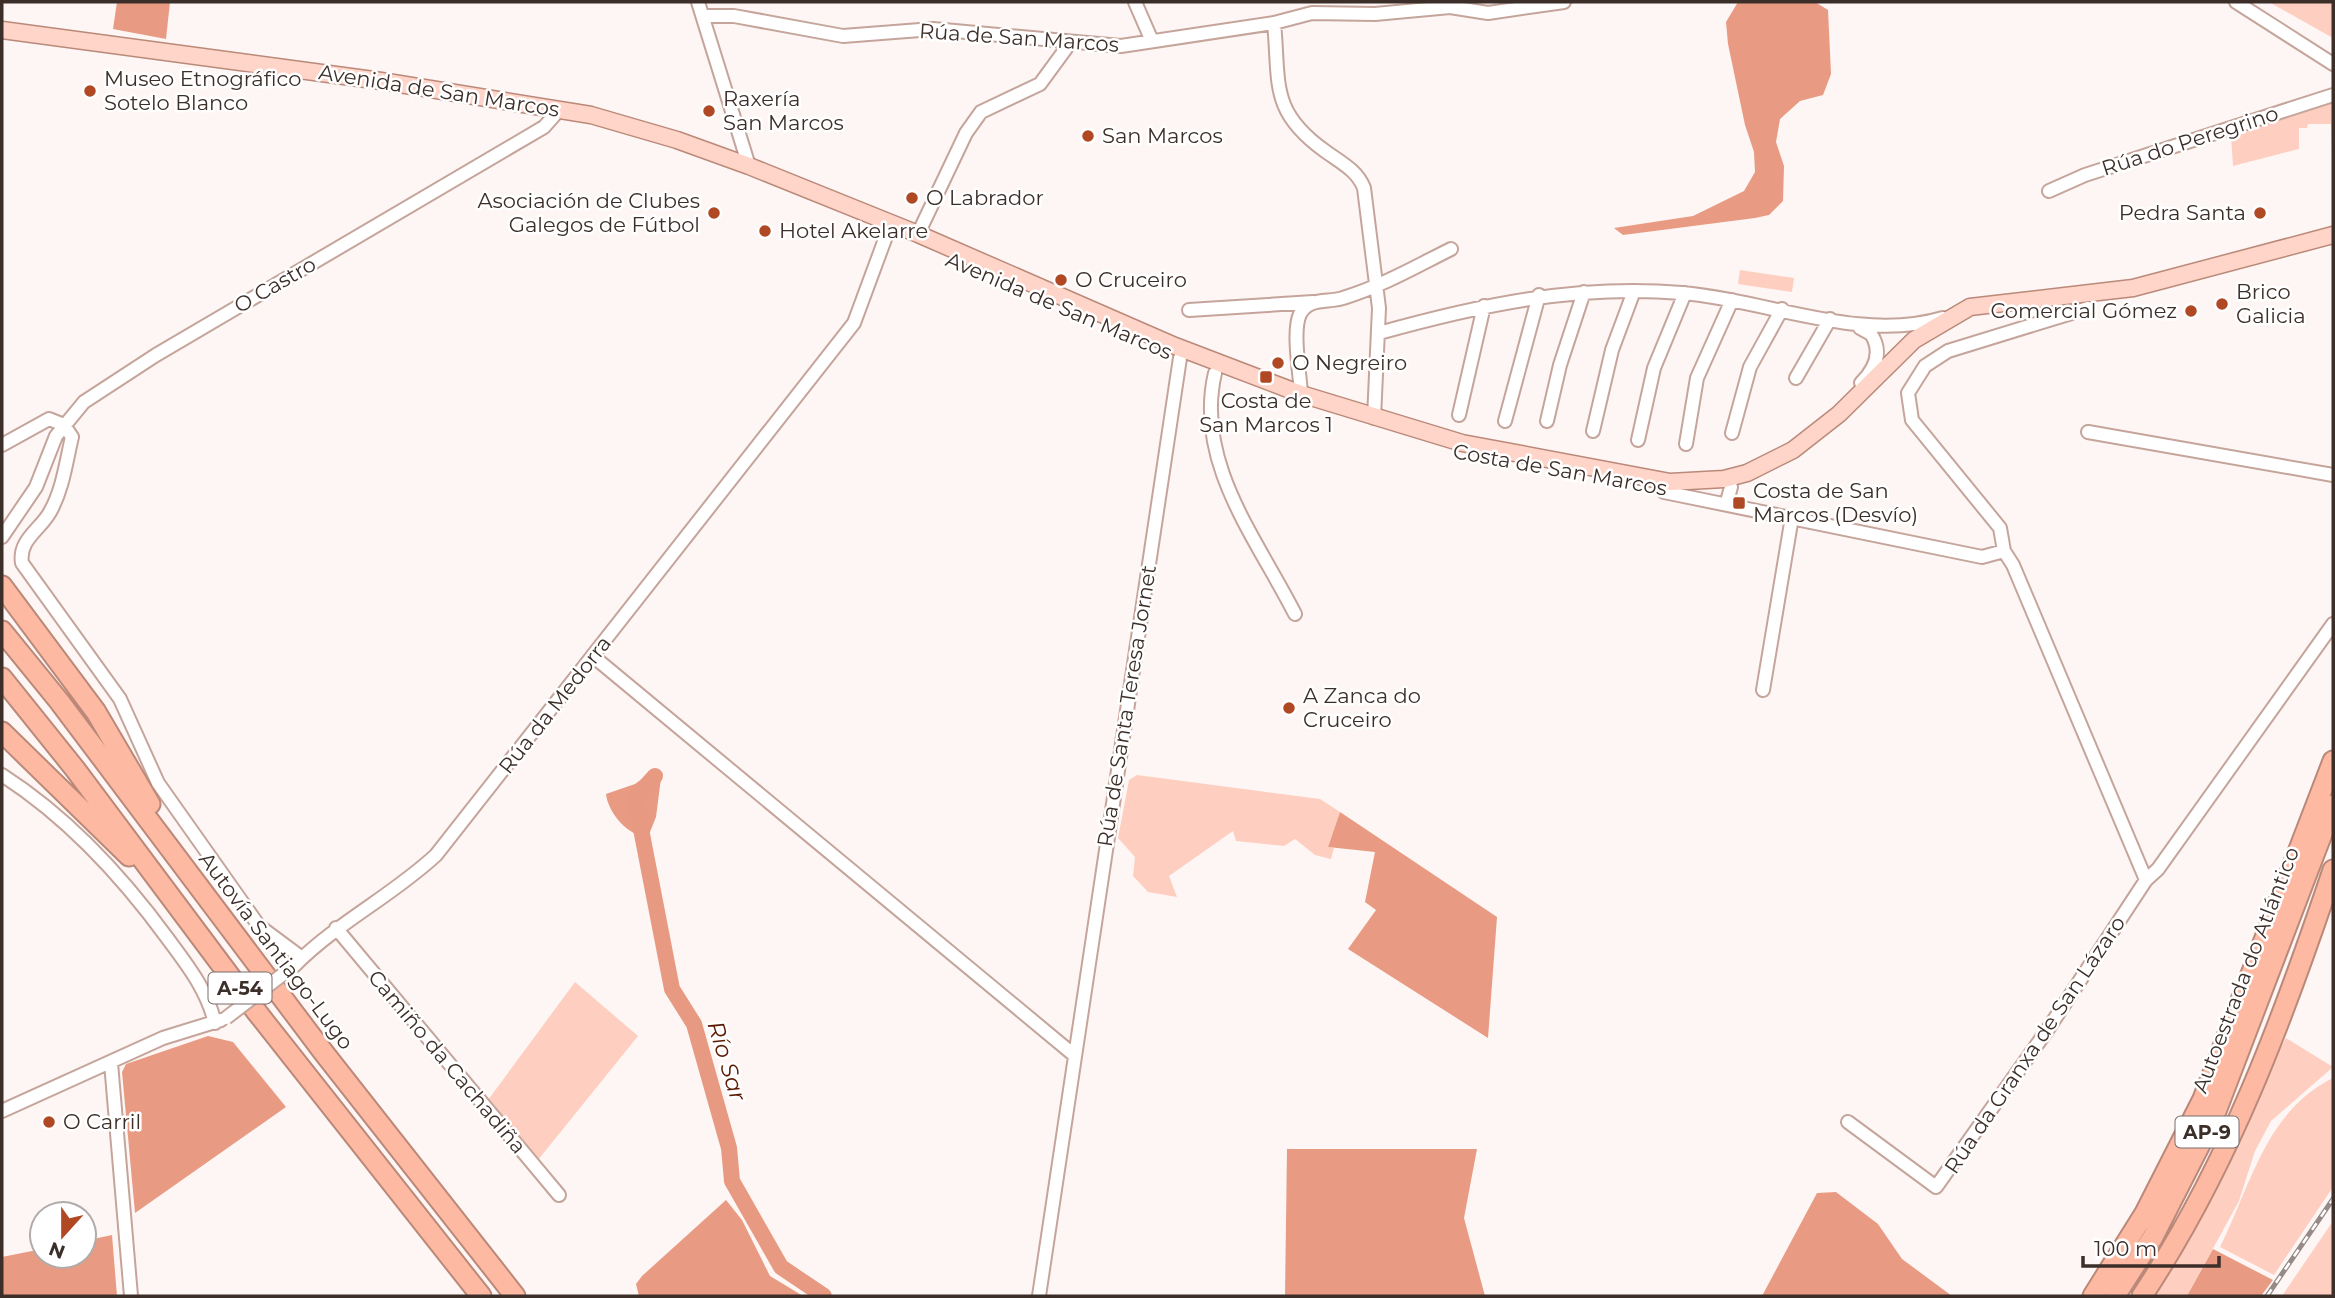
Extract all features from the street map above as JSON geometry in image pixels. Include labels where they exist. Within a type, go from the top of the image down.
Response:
[{"type":"highway","points":[[2,586],[96,712],[226,923]]},
{"type":"highway","name":"Autovía Santiago-Lugo","points":[[2,631],[59,701],[324,1053],[515,1296]]},
{"type":"highway","name":"A-54","points":[[2,678],[83,779],[256,1011],[481,1296]]},
{"type":"highway","points":[[2,732],[156,883],[256,1011]]},
{"type":"highway","points":[[2094,1296],[2146,1213],[2203,1099],[2333,761]]},
{"type":"highway","name":"Autoestrada do Atlántico","points":[[2115,1296],[2159,1225],[2213,1119],[2333,806]]},
{"type":"highway","name":"AP-9","points":[[2142,1296],[2200,1201],[2228,1144],[2268,1053],[2333,870]]},
{"type":"main road","name":"Avenida de San Marcos","points":[[2,30],[560,108],[677,140],[918,234],[1248,376],[1304,403]]},
{"type":"main road","name":"Avenida de San Marcos","points":[[784,181],[888,232],[1215,373],[1304,403]]},
{"type":"main road","points":[[872,215],[886,225],[888,232],[918,234]]},
{"type":"main road","name":"Costa de San Marcos","points":[[1369,412],[1401,427],[1667,487],[1724,479],[1746,473],[1793,450],[1839,414],[1905,348],[1952,315],[1976,305],[2019,301],[2078,302],[2104,292],[2172,279],[2333,234]]},
{"type":"main road","name":"Costa de San Marcos","points":[[1304,403],[1430,445],[1525,467],[1724,493],[1776,471],[1809,452],[1930,340],[1971,317],[2019,301]]},
{"type":"main road","points":[[1093,311],[1119,327],[1175,351],[1180,358],[1189,357],[1230,374],[1248,376]]},
{"type":"main road","points":[[1304,403],[1367,422],[1369,412]]},
{"type":"main road","points":[[1369,412],[1380,426],[1430,445]]},
{"type":"main road","points":[[1724,493],[1746,473]]},
{"type":"street","points":[[698,2],[749,166]]},
{"type":"street","points":[[1135,2],[1152,41]]},
{"type":"street","name":"Rúa de San Marcos","points":[[703,16],[734,16],[844,36],[933,29],[1121,46],[1274,23],[1311,7],[1375,14],[1450,7],[1488,13],[1564,2]]},
{"type":"street","points":[[2236,2],[2333,64]]},
{"type":"street","points":[[1274,23],[1276,85],[1293,121],[1302,134],[1354,172],[1364,188],[1379,333],[1369,412]]},
{"type":"street","points":[[918,234],[966,132],[981,111],[1040,84],[1070,43]]},
{"type":"street","name":"Rúa do Peregrino","points":[[2049,191],[2085,175],[2333,94]]},
{"type":"street","name":"O Castro","points":[[2,537],[28,499],[64,425],[84,402],[116,379],[544,127],[560,108]]},
{"type":"street","name":"Rúa da Medorra","points":[[2,1111],[163,1038],[220,1020],[298,962],[336,928],[407,882],[436,855],[594,657],[853,323],[888,232]]},
{"type":"street","points":[[1189,310],[1336,300],[1376,288],[1451,249]]},
{"type":"street","points":[[1379,333],[1539,295],[1634,290],[1685,293],[1837,321],[1902,327],[1952,315]]},
{"type":"street","points":[[1593,431],[1612,350],[1634,290]]},
{"type":"street","points":[[1547,421],[1560,365],[1584,292]]},
{"type":"street","points":[[1637,440],[1654,368],[1685,293]]},
{"type":"street","points":[[1505,421],[1539,295]]},
{"type":"street","points":[[1686,444],[1698,378],[1732,300]]},
{"type":"street","points":[[1304,403],[1297,322],[1304,308],[1312,302]]},
{"type":"street","points":[[2078,302],[2062,314],[1934,358],[1920,371],[1910,388],[1907,400],[1909,413],[1916,426],[2000,528],[2004,551],[2065,685],[2146,880]]},
{"type":"street","points":[[1459,415],[1484,306]]},
{"type":"street","points":[[1732,433],[1750,367],[1782,309]]},
{"type":"street","points":[[1796,379],[1837,321]]},
{"type":"street","points":[[1837,321],[1871,334],[1877,353],[1869,375],[1853,391],[1839,414]]},
{"type":"street","name":"Rúa de Santa Teresa Jornet","points":[[1039,1296],[1180,358]]},
{"type":"street","points":[[1215,373],[1210,394],[1210,425],[1220,465],[1234,504],[1295,614]]},
{"type":"street","points":[[2,445],[49,419],[64,425],[72,437],[59,494],[49,515],[23,547],[22,563],[120,699],[158,783],[259,926],[298,962]]},
{"type":"street","points":[[2088,432],[2333,475]]},
{"type":"street","points":[[1724,493],[1792,517],[1982,557],[2004,551]]},
{"type":"street","name":"O Castro","points":[[2,519],[28,499]]},
{"type":"street","points":[[1763,690],[1792,517]]},
{"type":"street","name":"Rúa da Granxa de San Lázaro","points":[[1848,1122],[1936,1187],[2049,1029],[2146,880],[2158,869],[2333,624]]},
{"type":"street","points":[[594,657],[1074,1055]]},
{"type":"street","points":[[2,775],[90,846],[129,886],[204,990],[220,1020]]},
{"type":"street","name":"Camiño da Cachadiña","points":[[336,928],[559,1195]]},
{"type":"street","points":[[111,1063],[131,1296]]},
{"type":"shaded area","points":[[117,2],[170,2],[166,39],[113,29]]},
{"type":"shaded area","points":[[1738,2],[1815,2],[1828,10],[1831,74],[1823,95],[1800,101],[1780,119],[1776,142],[1784,166],[1783,201],[1769,215],[1755,218],[1623,235],[1614,228],[1693,216],[1744,191],[1755,172],[1754,152],[1745,125],[1728,44],[1726,22]]},
{"type":"shaded area","points":[[2269,2],[2333,2],[2333,38]]},
{"type":"shaded area","points":[[2333,100],[2333,187],[2331,124],[2308,124],[2307,128],[2299,128],[2299,149],[2233,166],[2231,135]]},
{"type":"shaded area","points":[[1740,270],[1794,278],[1792,292],[1738,284]]},
{"type":"shaded area","points":[[653,771],[659,772],[661,778],[656,817],[648,837],[634,833],[621,823],[611,809],[606,794],[635,784]]},
{"type":"shaded area","points":[[1137,775],[1320,799],[1340,812],[1328,847],[1334,848],[1331,859],[1315,855],[1295,839],[1284,846],[1236,841],[1233,831],[1169,876],[1177,897],[1148,892],[1133,876],[1135,857],[1118,838],[1129,780]]},
{"type":"shaded area","points":[[1340,812],[1497,917],[1488,1038],[1348,949],[1376,910],[1365,902],[1375,852],[1328,847]]},
{"type":"shaded area","points":[[575,982],[638,1036],[538,1160],[488,1100]]},
{"type":"shaded area","points":[[208,1036],[233,1042],[286,1107],[135,1213],[122,1072],[126,1064]]},
{"type":"shaded area","points":[[2286,1038],[2333,1067],[2271,1121],[2255,1151],[2239,1201],[2187,1296],[2150,1296]]},
{"type":"shaded area","points":[[2333,1078],[2333,1187],[2274,1275],[2220,1247],[2263,1152],[2276,1130],[2291,1110],[2310,1092]]},
{"type":"shaded area","points":[[1287,1149],[1477,1149],[1464,1218],[1485,1296],[1285,1296]]},
{"type":"shaded area","points":[[1836,1192],[1878,1224],[1902,1259],[1952,1296],[1762,1296],[1817,1193]]},
{"type":"shaded area","points":[[726,1200],[742,1220],[770,1276],[803,1296],[639,1296],[636,1284],[642,1276]]},
{"type":"shaded area","points":[[2333,1221],[2333,1296],[2282,1296]]},
{"type":"shaded area","points":[[112,1235],[117,1296],[2,1296],[2,1257],[28,1252],[28,1270],[98,1270],[98,1238]]},
{"type":"shaded area","points":[[2213,1249],[2273,1280],[2261,1296],[2187,1296]]},
{"type":"waterway","name":"Río Sar","points":[[655,776],[635,798],[672,989],[694,1024],[729,1148],[732,1181],[781,1267],[824,1296]]},
{"type":"railway","points":[[2267,1296],[2333,1199]]},
{"type":"place","name":"Museo Etnográfico Sotelo Blanco","points":[[90,91]]},
{"type":"place","name":"Raxería San Marcos","points":[[709,111]]},
{"type":"place","name":"San Marcos","points":[[1088,136]]},
{"type":"place","name":"O Labrador","points":[[912,198]]},
{"type":"place","name":"Asociación de Clubes Galegos de Fútbol","points":[[714,213]]},
{"type":"place","name":"Pedra Santa","points":[[2260,213]]},
{"type":"place","name":"Hotel Akelarre","points":[[765,231]]},
{"type":"place","name":"O Cruceiro","points":[[1061,280]]},
{"type":"place","name":"Brico Galicia","points":[[2222,304]]},
{"type":"place","name":"Comercial Gómez","points":[[2191,311]]},
{"type":"place","name":"O Negreiro","points":[[1278,363]]},
{"type":"place","name":"Costa de San Marcos 1","points":[[1266,377]]},
{"type":"place","name":"Costa de San Marcos (Desvío)","points":[[1739,503]]},
{"type":"place","name":"A Zanca do Cruceiro","points":[[1289,708]]},
{"type":"place","name":"O Carril","points":[[49,1122]]}]
